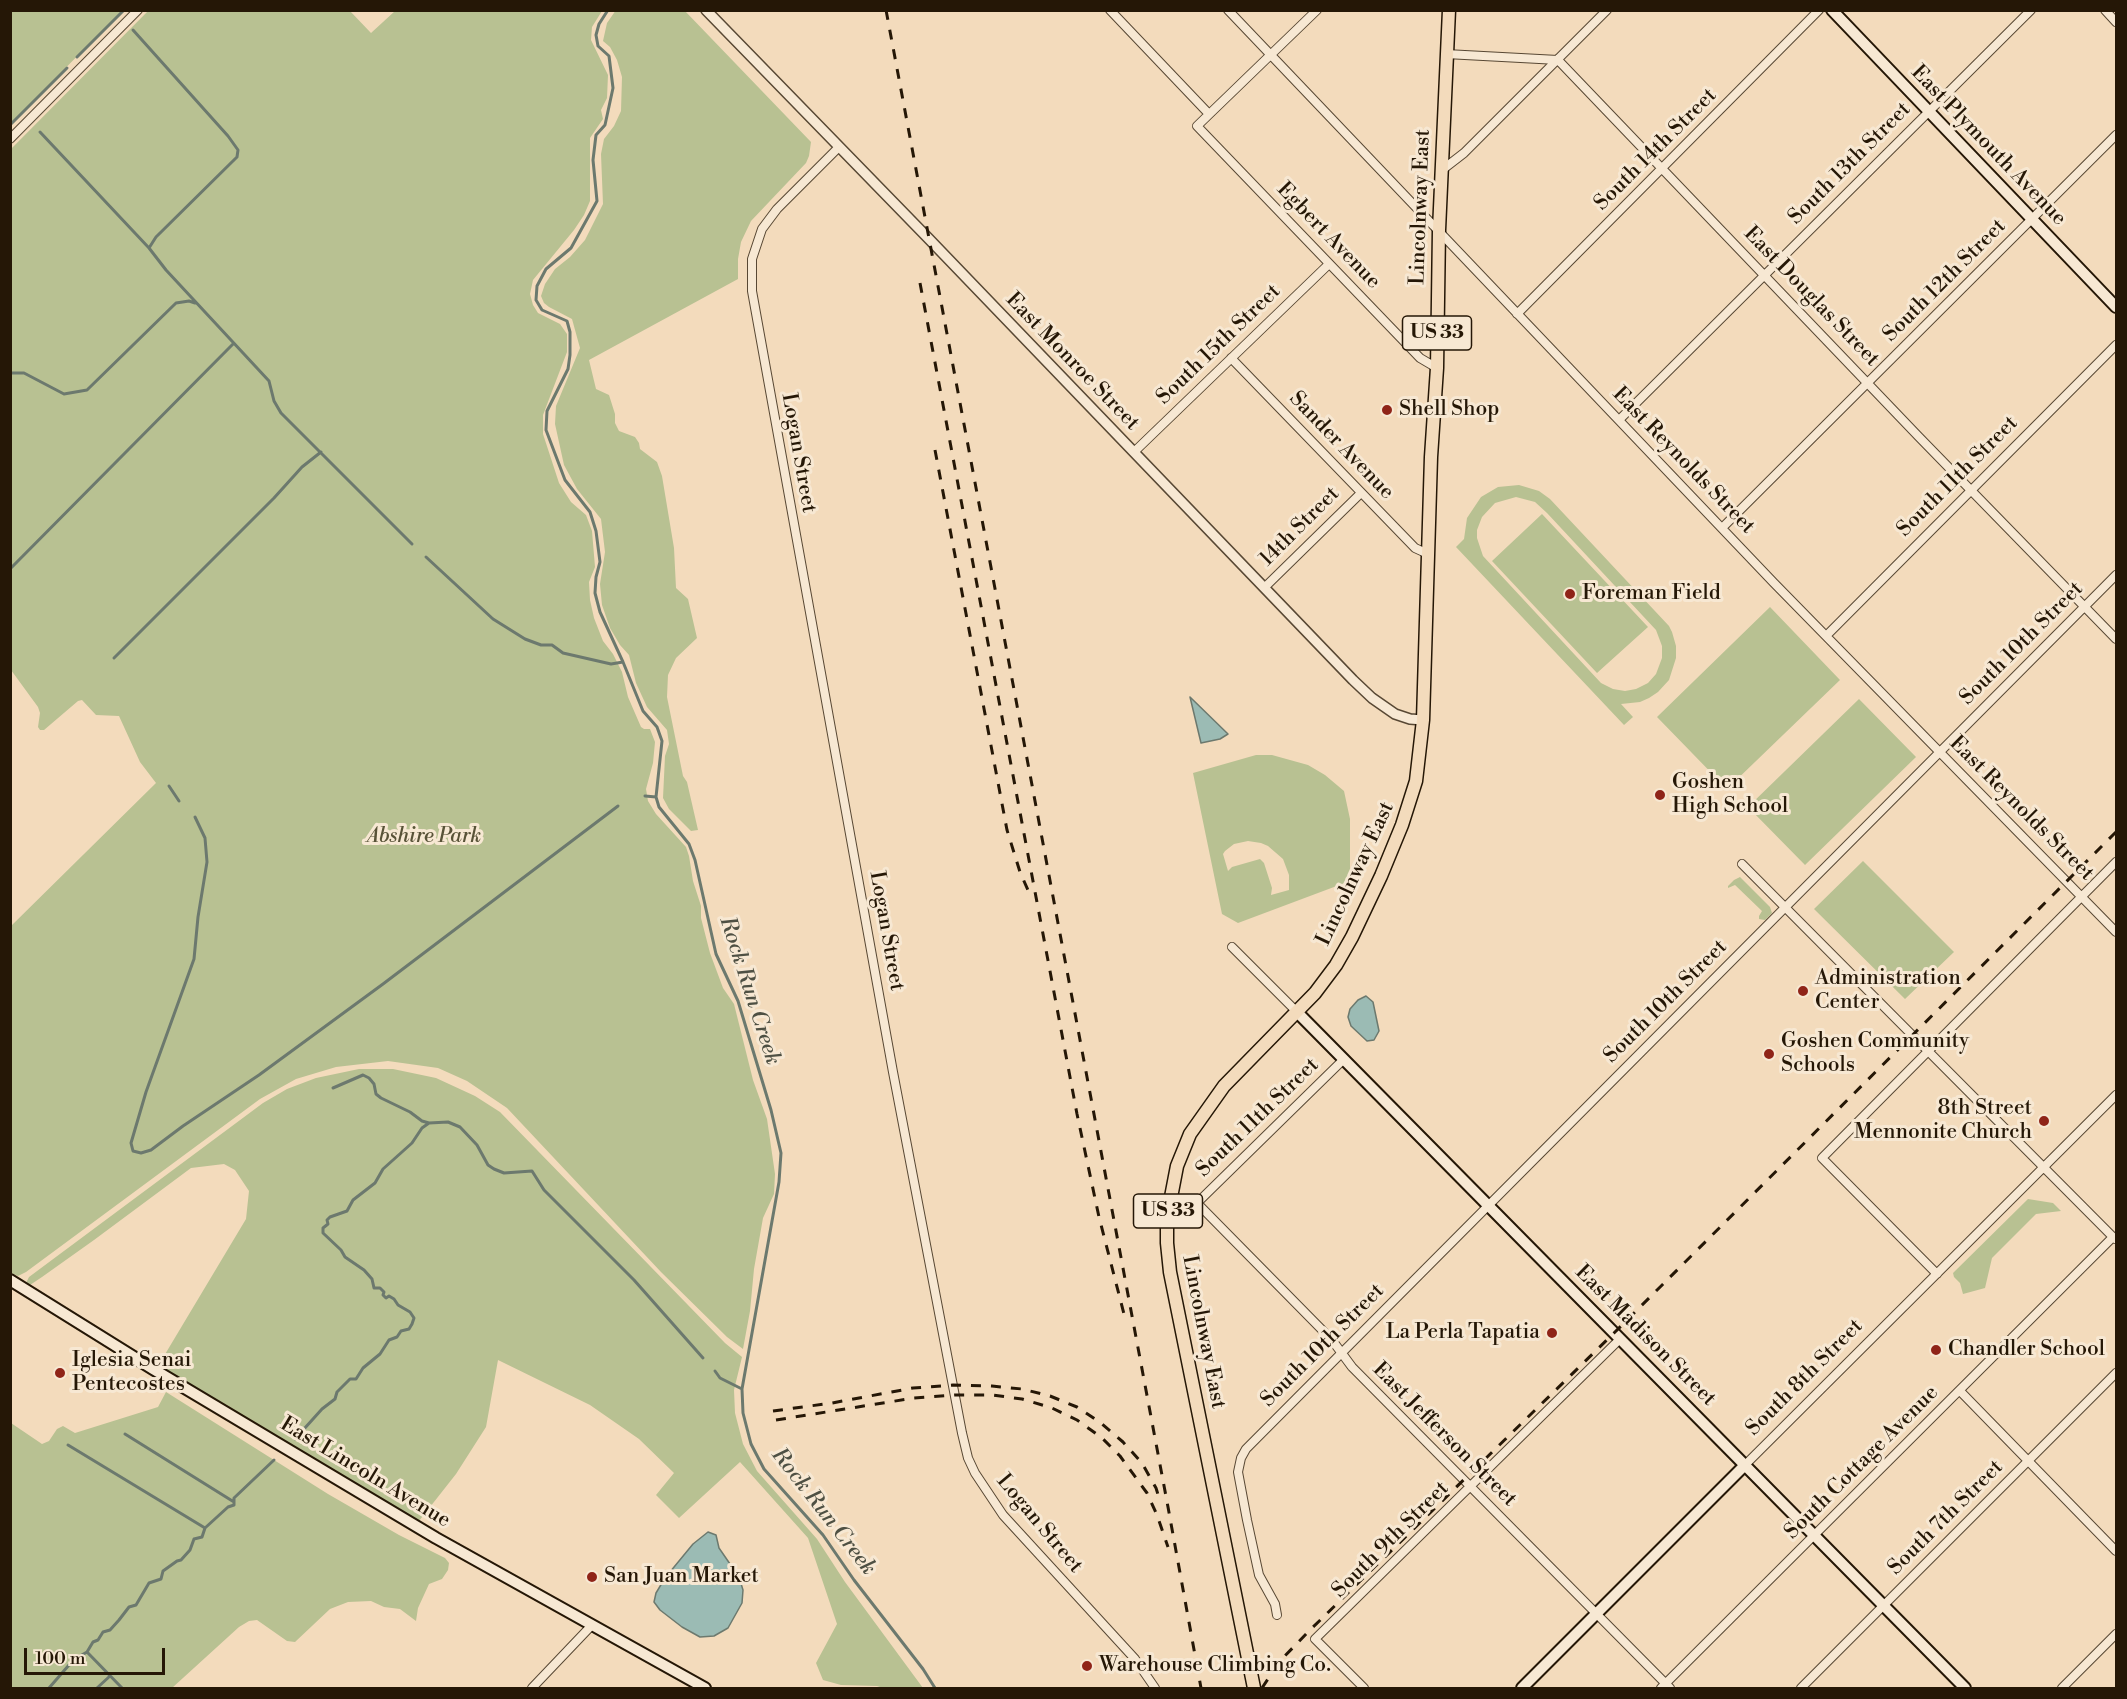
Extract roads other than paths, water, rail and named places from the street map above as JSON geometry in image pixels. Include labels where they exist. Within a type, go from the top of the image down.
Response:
[{"type":"highway","name":"Lincolnway East","points":[[1254,1689],[1170,1272],[1167,1218],[1178,1166],[1190,1134],[1224,1086],[1315,993],[1336,965],[1380,876],[1402,825],[1416,781],[1422,746],[1448,12]]},
{"type":"main road","name":"East Plymouth Avenue","points":[[1832,10],[2116,307]]},
{"type":"main road","name":"East Madison Street","points":[[1296,1011],[1965,1689]]},
{"type":"main road","name":"East Lincoln Avenue","points":[[10,1280],[301,1459],[450,1546],[705,1689]]},
{"type":"main road","name":"South 8th Street","points":[[1522,1689],[1745,1465]]},
{"type":"street","points":[[10,139],[138,10]]},
{"type":"street","name":"East Monroe Street","points":[[705,10],[1372,698],[1395,714],[1423,720]]},
{"type":"street","points":[[1110,10],[1209,114],[1317,10]]},
{"type":"street","name":"East Reynolds Street","points":[[1228,10],[1826,636],[2116,932]]},
{"type":"street","points":[[1442,170],[1464,153],[1607,10]]},
{"type":"street","name":"South 14th Street","points":[[1518,314],[1819,10]]},
{"type":"street","name":"South 13th Street","points":[[1619,420],[2031,10]]},
{"type":"street","points":[[2106,10],[2116,22]]},
{"type":"street","points":[[1446,54],[1558,60]]},
{"type":"street","name":"East Douglas Street","points":[[1558,60],[2116,639]]},
{"type":"street","name":"Egbert Avenue","points":[[1209,114],[1197,126],[1420,358],[1437,368]]},
{"type":"street","name":"South 12th Street","points":[[1722,528],[2116,135]]},
{"type":"street","name":"Logan Street","points":[[840,147],[777,209],[762,229],[752,259],[752,291],[893,1072],[962,1433],[968,1458],[975,1473],[1003,1515],[1135,1659],[1155,1689]]},
{"type":"street","name":"South 15th Street","points":[[1134,452],[1329,264]]},
{"type":"street","name":"South 11th Street","points":[[1826,636],[2116,345]]},
{"type":"street","name":"Sander Avenue","points":[[1231,358],[1415,548],[1428,554]]},
{"type":"street","name":"14th Street","points":[[1265,587],[1361,493]]},
{"type":"street","name":"South 10th Street","points":[[1277,1615],[1275,1604],[1259,1575],[1239,1476],[1243,1454],[1250,1444],[2116,575]]},
{"type":"street","points":[[1937,1274],[1822,1158],[2116,862]]},
{"type":"street","points":[[1742,864],[2115,1239]]},
{"type":"street","points":[[1232,947],[1296,1011]]},
{"type":"street","name":"South 11th Street","points":[[1197,1203],[1344,1059]]},
{"type":"street","name":"South 8th Street","points":[[1745,1465],[2116,1095]]},
{"type":"street","name":"East Jefferson Street","points":[[1197,1203],[1332,1340],[1352,1367],[1666,1687]]},
{"type":"street","name":"South Cottage Avenue","points":[[1666,1687],[1814,1535],[2115,1239]]},
{"type":"street","name":"South 9th Street","points":[[1364,1689],[1315,1639],[1620,1339]]},
{"type":"street","name":"South 7th Street","points":[[1801,1689],[2116,1373]]},
{"type":"street","points":[[1960,1391],[2116,1551]]},
{"type":"street","points":[[532,1689],[592,1625]]},
{"type":"street","points":[[2062,1689],[2116,1634]]},
{"type":"water","points":[[1190,697],[1228,734],[1220,739],[1201,743]]},
{"type":"water","points":[[1366,996],[1373,1002],[1379,1031],[1374,1040],[1367,1041],[1351,1026],[1348,1017],[1350,1009],[1358,1000]]},
{"type":"water","points":[[708,1532],[716,1535],[719,1548],[739,1577],[743,1590],[742,1603],[728,1628],[714,1636],[700,1637],[682,1627],[660,1610],[654,1602],[656,1593],[665,1578],[693,1544]]},
{"type":"waterway","points":[[77,57],[124,10]]},
{"type":"waterway","name":"Rock Run Creek","points":[[608,10],[599,24],[596,35],[598,46],[609,56],[613,88],[605,125],[596,135],[593,160],[597,201],[571,248],[546,269],[537,286],[536,300],[542,310],[567,321],[570,332],[568,369],[547,411],[546,430],[565,480],[590,512],[596,531],[600,562],[595,593],[600,612],[643,711],[657,727],[662,741],[656,797],[659,807],[689,844],[695,860],[716,954],[738,1001],[771,1110],[781,1153],[779,1182],[742,1389],[743,1413],[751,1444],[764,1469],[823,1535],[935,1688]]},
{"type":"waterway","points":[[133,30],[238,150],[237,157],[156,237],[149,248],[166,270],[269,381],[274,401],[281,413],[412,544]]},
{"type":"waterway","points":[[10,125],[67,68]]},
{"type":"waterway","points":[[40,132],[149,248]]},
{"type":"waterway","points":[[10,373],[24,373],[64,394],[87,390],[176,303],[189,301],[195,303]]},
{"type":"waterway","points":[[10,569],[233,344]]},
{"type":"waterway","points":[[114,658],[302,467],[321,452]]},
{"type":"waterway","points":[[426,557],[493,619],[525,639],[541,645],[552,645],[563,653],[611,664],[623,662]]},
{"type":"waterway","points":[[169,786],[179,801]]},
{"type":"waterway","points":[[645,796],[656,797]]},
{"type":"waterway","points":[[195,817],[205,838],[207,862],[194,959],[146,1092],[131,1143],[133,1151],[141,1153],[151,1150],[259,1075],[618,806]]},
{"type":"waterway","points":[[333,1088],[363,1075],[374,1084],[376,1094],[381,1098],[429,1123]]},
{"type":"waterway","points":[[295,1439],[322,1409],[335,1399],[337,1392],[350,1379],[356,1379],[363,1368],[380,1354],[389,1340],[397,1337],[401,1331],[409,1329],[412,1324],[414,1318],[410,1312],[389,1296],[386,1298],[380,1288],[374,1288],[372,1279],[364,1270],[345,1257],[323,1233],[323,1228],[328,1224],[327,1220],[330,1217],[347,1211],[353,1200],[375,1183],[383,1169],[412,1143],[422,1128],[429,1123],[448,1122],[460,1127],[477,1145],[488,1165],[494,1169],[504,1173],[532,1171],[544,1190],[634,1280],[703,1358]]},
{"type":"waterway","points":[[715,1371],[720,1378],[742,1389]]},
{"type":"waterway","points":[[125,1434],[234,1502]]},
{"type":"waterway","points":[[68,1445],[205,1528]]},
{"type":"waterway","points":[[49,1688],[69,1665],[87,1652],[103,1632],[110,1630],[129,1607],[136,1605],[149,1583],[161,1579],[163,1571],[181,1560],[190,1550],[194,1539],[202,1537],[205,1528],[228,1507],[234,1505],[234,1498],[274,1460]]},
{"type":"waterway","points":[[87,1652],[122,1688]]},
{"type":"waterway","points":[[97,1688],[110,1676]]},
{"type":"railway","points":[[886,10],[1201,1688]]},
{"type":"railway","points":[[920,283],[1077,1114],[1099,1217],[1124,1314]]},
{"type":"railway","points":[[935,450],[1007,830],[1020,872],[1031,897]]},
{"type":"railway","points":[[1262,1688],[1280,1661],[1308,1632],[1614,1333],[2116,832]]},
{"type":"railway","points":[[773,1411],[913,1388],[953,1385],[1022,1389],[1050,1396],[1077,1407],[1101,1423],[1142,1463],[1156,1488],[1160,1501]]},
{"type":"railway","points":[[776,1420],[914,1398],[955,1395],[992,1395],[1022,1399],[1052,1408],[1077,1420],[1102,1438],[1120,1456],[1147,1493],[1168,1547]]},
{"type":"place","name":"Shell Shop","points":[[1387,410]]},
{"type":"place","name":"Foreman Field","points":[[1570,594]]},
{"type":"place","name":"Goshen High School","points":[[1660,795]]},
{"type":"place","name":"Administration Center","points":[[1803,991]]},
{"type":"place","name":"Goshen Community Schools","points":[[1769,1054]]},
{"type":"place","name":"8th Street Mennonite Church","points":[[2044,1121]]},
{"type":"place","name":"La Perla Tapatia","points":[[1552,1333]]},
{"type":"place","name":"Chandler School","points":[[1936,1350]]},
{"type":"place","name":"Iglesia Senai Pentecostes","points":[[60,1373]]},
{"type":"place","name":"San Juan Market","points":[[592,1577]]},
{"type":"place","name":"Warehouse Climbing Co.","points":[[1087,1666]]},
{"type":"park label","name":"Abshire Park","points":[[424,837]]}]
